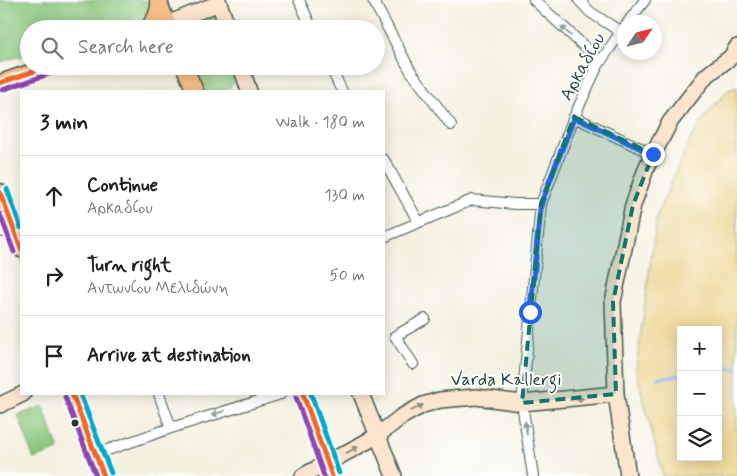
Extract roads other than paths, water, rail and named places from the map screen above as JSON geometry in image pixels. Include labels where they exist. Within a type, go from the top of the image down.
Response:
[{"type":"main road","points":[[159,2],[166,20]]},
{"type":"main road","points":[[154,20],[159,2]]},
{"type":"main road","points":[[0,83],[24,75]]},
{"type":"main road","points":[[188,75],[195,90]]},
{"type":"main road","points":[[0,192],[11,228],[20,247]]},
{"type":"main road","points":[[72,395],[104,476]]},
{"type":"main road","points":[[303,395],[329,470]]},
{"type":"street","points":[[299,0],[308,20]]},
{"type":"street","points":[[373,0],[384,20]]},
{"type":"street","points":[[534,0],[600,61]]},
{"type":"street","points":[[579,0],[590,12],[617,26]]},
{"type":"street","name":"Αρκαδίου","points":[[633,15],[645,0]]},
{"type":"street","points":[[181,20],[221,1],[226,20]]},
{"type":"street","points":[[385,23],[410,70],[450,124]]},
{"type":"street","name":"Αρκαδίου","points":[[533,476],[522,403],[541,204],[574,117],[600,61],[617,37]]},
{"type":"street","points":[[628,476],[616,394],[614,302],[633,205],[653,154],[670,122],[706,76],[735,53]]},
{"type":"street","points":[[242,75],[244,88]]},
{"type":"street","points":[[334,75],[342,90]]},
{"type":"street","points":[[574,117],[653,154]]},
{"type":"street","points":[[385,162],[418,222]]},
{"type":"street","points":[[385,237],[472,200],[515,204],[541,204]]},
{"type":"street","points":[[413,364],[395,336],[425,319]]},
{"type":"street","name":"Varda Kallergi","points":[[303,476],[329,470],[378,436],[401,417],[423,405],[440,400],[476,397],[522,403],[616,394]]},
{"type":"street","points":[[0,405],[21,395]]},
{"type":"street","points":[[159,395],[171,428]]},
{"type":"street","points":[[96,454],[171,428],[278,395]]},
{"type":"street","points":[[360,395],[394,476]]},
{"type":"waterway","points":[[722,366],[737,370]]},
{"type":"waterway","points":[[658,378],[677,376]]}]
